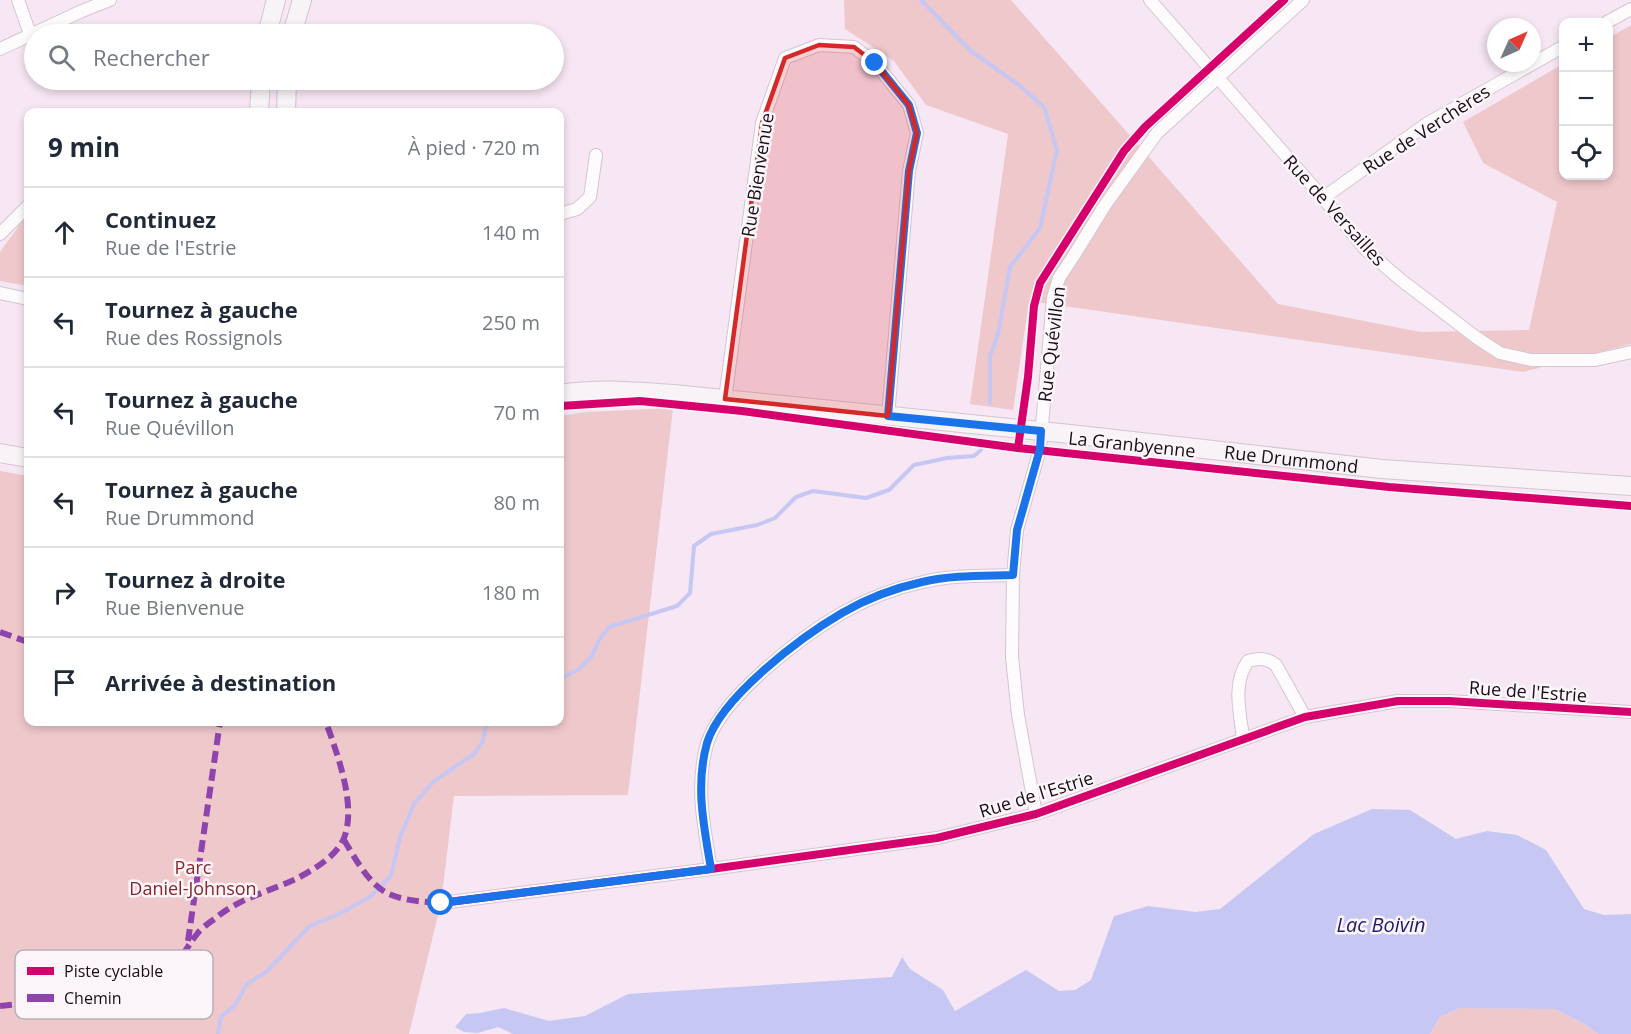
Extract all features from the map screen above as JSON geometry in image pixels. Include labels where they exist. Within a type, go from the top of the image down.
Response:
[{"type":"street","points":[[18,0],[26,24]]},
{"type":"street","points":[[54,24],[110,0]]},
{"type":"street","points":[[270,24],[276,0]]},
{"type":"street","points":[[295,24],[302,0]]},
{"type":"street","name":"Rue de Versailles","points":[[1150,0],[1366,250],[1410,287],[1500,353],[1531,360],[1595,360],[1631,352]]},
{"type":"street","name":"Rue Quévillon","points":[[1036,814],[1018,715],[1012,657],[1013,575],[1017,530],[1040,449],[1053,298],[1059,278],[1106,205],[1157,133],[1303,0]]},
{"type":"street","points":[[1613,19],[1631,9]]},
{"type":"street","points":[[0,49],[24,37]]},
{"type":"street","name":"Rue Bienvenue","points":[[725,399],[762,123],[785,58],[819,45],[854,47],[875,63],[909,105],[917,133],[909,171],[888,416]]},
{"type":"street","name":"Rue de Verchères","points":[[1323,198],[1428,123],[1559,48]]},
{"type":"street","points":[[259,108],[260,90]]},
{"type":"street","points":[[286,108],[287,90]]},
{"type":"street","points":[[564,213],[577,209],[590,197],[596,154]]},
{"type":"street","points":[[0,234],[24,210]]},
{"type":"street","points":[[0,293],[24,297]]},
{"type":"street","name":"Rue Drummond","points":[[564,393],[583,390],[638,391],[1041,431],[1382,469],[1631,486]]},
{"type":"street","points":[[0,453],[24,457]]},
{"type":"street","points":[[711,869],[702,814],[700,781],[708,742],[729,704],[758,675],[842,612],[880,595],[921,582],[951,576],[1013,575]]},
{"type":"street","points":[[1243,738],[1239,685],[1242,670],[1248,661],[1263,659],[1276,665],[1305,717]]},
{"type":"street","name":"Rue de l'Estrie","points":[[441,903],[937,838],[1036,814],[1305,717],[1398,701],[1449,701],[1631,712]]},
{"type":"highlighted area","points":[[819,45],[854,47],[875,63],[909,105],[917,133],[909,171],[888,416],[725,399],[762,123],[785,58]]},
{"type":"green space","points":[[844,0],[1011,0],[1278,304],[1420,332],[1529,330],[1557,202],[1483,163],[1463,122],[1559,66],[1559,180],[1613,180],[1613,36],[1631,25],[1631,344],[1523,372],[1029,301],[1013,410],[970,404],[1008,134],[926,105],[894,61],[845,29]]},
{"type":"green space","points":[[24,219],[24,285],[0,281],[0,252]]},
{"type":"green space","name":"Parc Daniel-Johnson","points":[[673,408],[628,795],[454,796],[441,903],[409,1034],[0,1034],[0,471],[24,475],[24,726],[564,726],[564,415],[586,412]]},
{"type":"green space","points":[[1460,1008],[1555,1009],[1598,1034],[1430,1034],[1440,1017]]},
{"type":"water","name":"Lac Boivin","points":[[1372,809],[1410,810],[1456,839],[1487,831],[1517,835],[1546,850],[1584,909],[1604,915],[1631,914],[1631,1034],[1598,1034],[1555,1009],[1460,1008],[1440,1017],[1430,1034],[513,1034],[498,1027],[478,1033],[464,1032],[455,1027],[466,1014],[504,1008],[549,1021],[585,1016],[628,994],[892,977],[902,957],[910,969],[943,990],[955,1011],[1026,970],[1059,991],[1075,990],[1091,980],[1114,916],[1148,906],[1195,912],[1220,909],[1314,834]]},
{"type":"waterway","points":[[921,0],[971,51],[1019,85],[1044,107],[1057,150],[1040,228],[1010,267],[998,334],[990,356],[990,403]]},
{"type":"waterway","points":[[564,677],[579,669],[592,656],[599,640],[609,627],[677,606],[690,593],[694,546],[711,534],[757,525],[775,518],[796,497],[813,491],[866,498],[889,490],[914,465],[947,458],[974,456],[981,450]]},
{"type":"waterway","points":[[218,1034],[221,1017],[235,1005],[247,984],[266,972],[310,926],[337,915],[370,897],[391,876],[400,837],[414,804],[433,782],[474,754],[483,741],[486,726]]},
{"type":"marked path","points":[[0,632],[24,641]]},
{"type":"marked path","points":[[188,941],[219,726]]},
{"type":"marked path","points":[[186,950],[199,931],[218,916],[246,900],[296,879],[317,867],[341,845],[347,825],[347,795],[327,726]]},
{"type":"marked path","points":[[344,840],[363,870],[382,890],[415,901],[441,903]]},
{"type":"marked path","points":[[0,1006],[15,1004]]},
{"type":"cycle path","points":[[1018,448],[1028,377],[1034,306],[1040,283],[1124,151],[1145,127],[1284,0]]},
{"type":"cycle path","name":"La Granbyenne","points":[[564,406],[640,401],[742,411],[1018,448],[1389,487],[1631,506]]},
{"type":"cycle path","points":[[441,903],[937,838],[1036,814],[1305,717],[1398,701],[1449,701],[1631,712]]},
{"type":"route","points":[[441,903],[711,869],[702,814],[700,781],[708,742],[729,704],[758,675],[842,612],[880,595],[921,582],[951,576],[1013,575],[1017,530],[1040,449],[1041,431],[888,416],[909,171],[917,133],[909,105],[875,63]]}]
